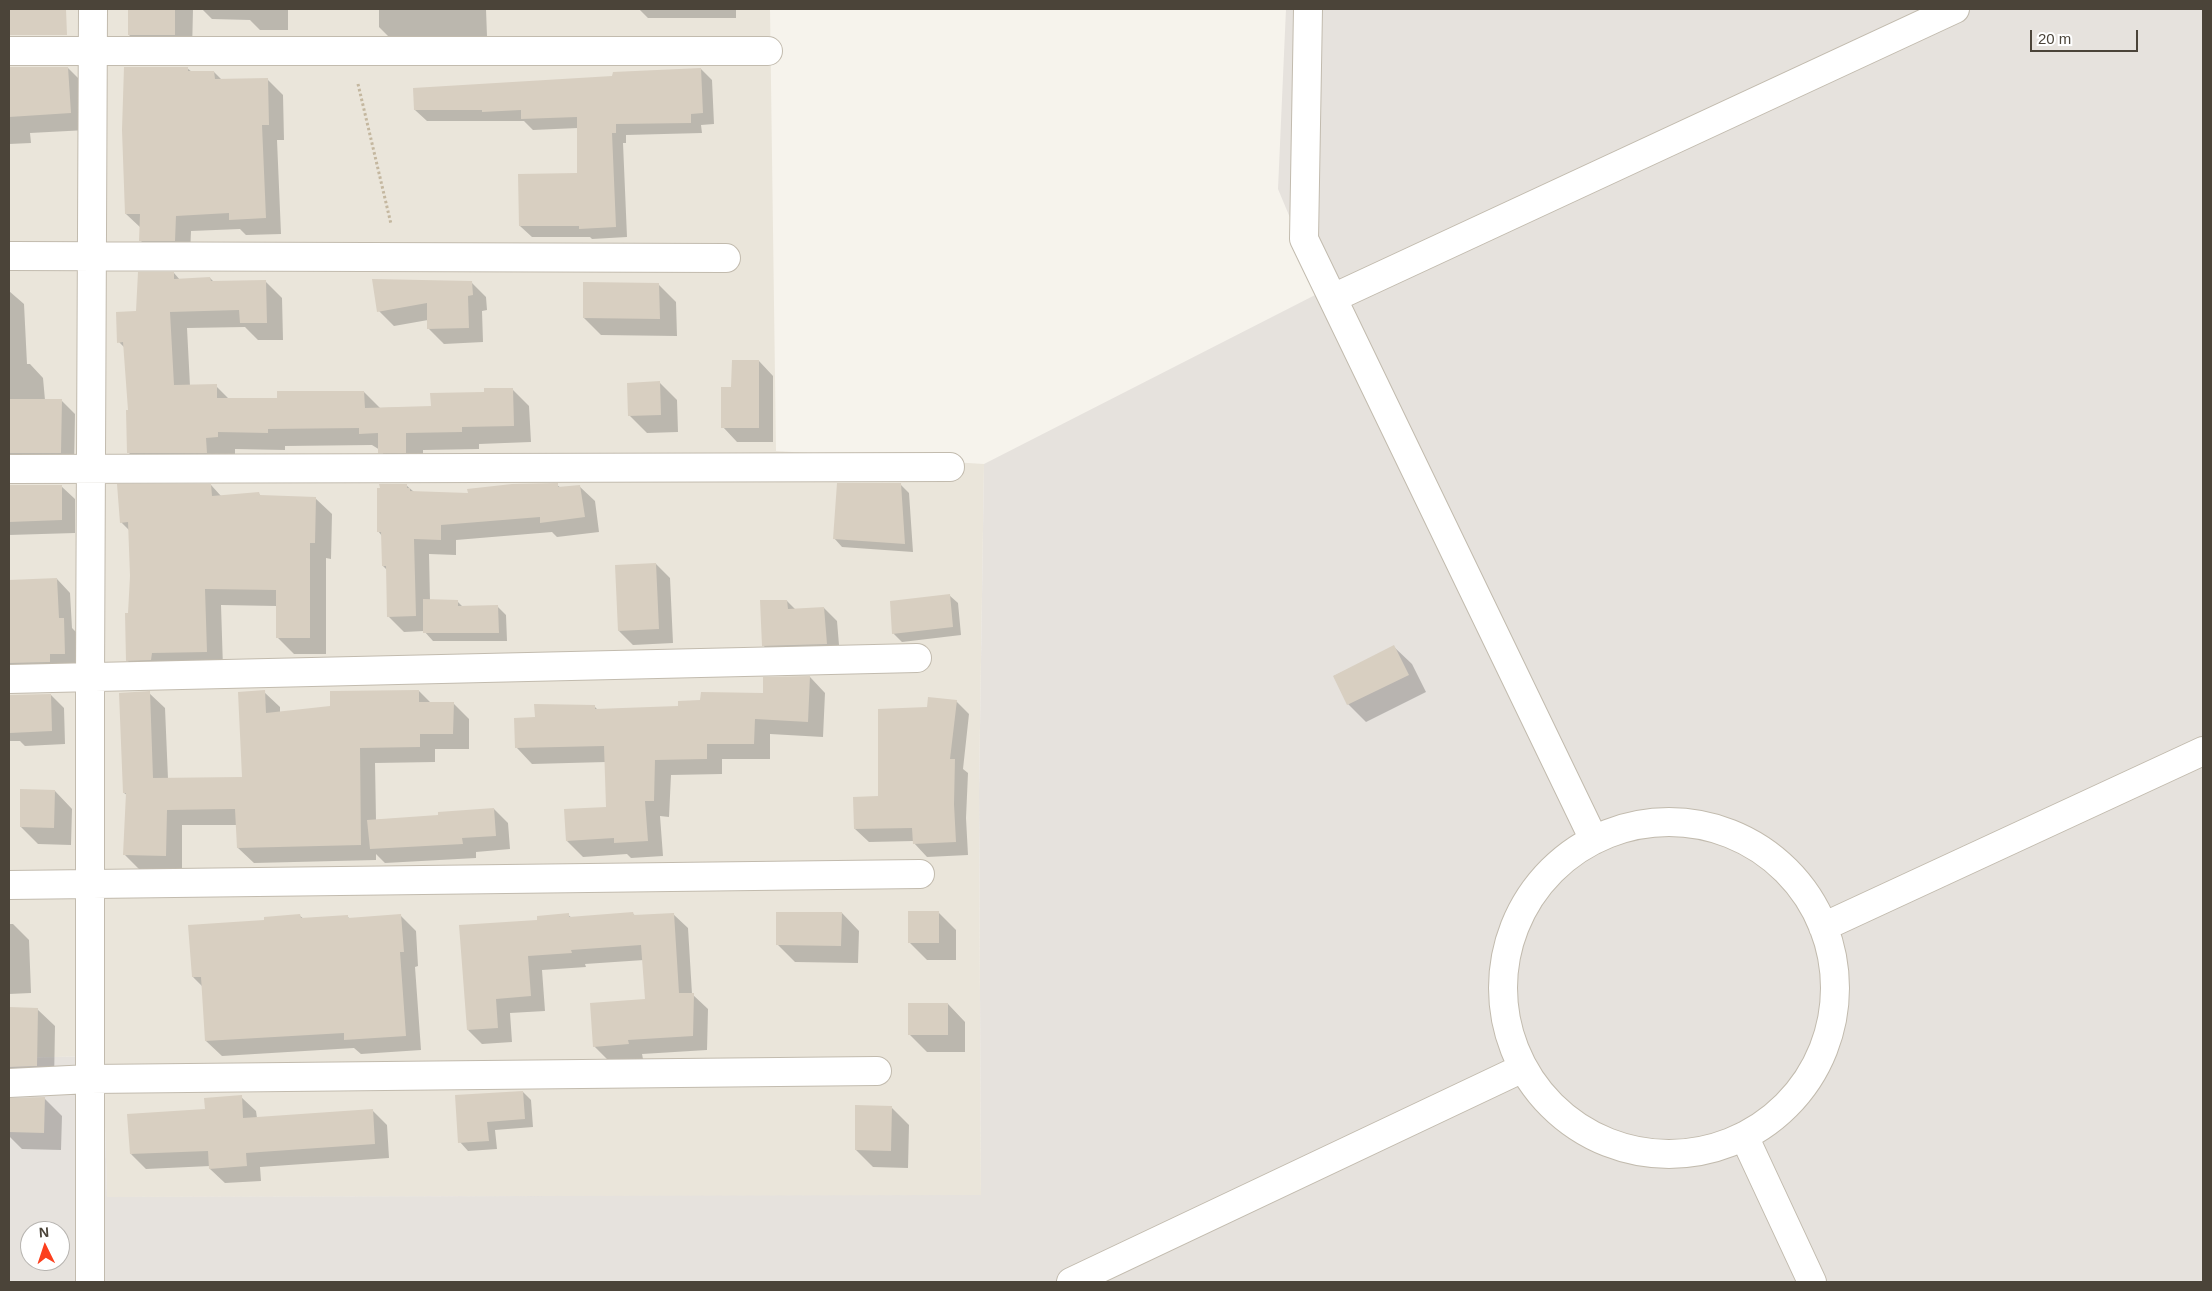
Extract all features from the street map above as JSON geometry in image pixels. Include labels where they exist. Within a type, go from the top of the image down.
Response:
[{"type":"street","points":[[90,1282],[93,9]]},
{"type":"street","points":[[1308,9],[1304,239],[1594,840]]},
{"type":"street","points":[[1333,298],[1955,9]]},
{"type":"street","points":[[9,51],[768,51]]},
{"type":"street","points":[[9,256],[726,258]]},
{"type":"street","points":[[9,468],[950,467]]},
{"type":"street","points":[[9,679],[918,658]]},
{"type":"street","points":[[1823,927],[2203,751]]},
{"type":"street","points":[[1657,823],[1689,824],[1721,831],[1750,844],[1777,862],[1799,885],[1817,912],[1823,927],[1829,942],[1835,973],[1835,1005],[1829,1035],[1818,1063],[1802,1088],[1782,1110],[1758,1129],[1730,1142],[1702,1151],[1672,1154],[1642,1152],[1613,1144],[1585,1132],[1561,1114],[1540,1093],[1523,1068],[1511,1042],[1504,1013],[1502,983],[1506,953],[1515,925],[1529,899],[1547,875],[1570,855],[1594,840],[1625,829],[1657,823]]},
{"type":"street","points":[[9,885],[920,874]]},
{"type":"street","points":[[1071,1282],[1523,1068]]},
{"type":"street","points":[[9,1082],[90,1078],[877,1070]]},
{"type":"street","points":[[1744,1136],[1812,1282]]},
{"type":"path","points":[[351,52],[399,257]]},
{"type":"shaded area","points":[[9,9],[770,9],[776,451],[984,464],[979,792],[981,1196],[107,1197],[103,1056],[9,1058]]},
{"type":"shaded area","points":[[1286,9],[2203,9],[2203,1282],[9,1282],[9,1058],[103,1056],[107,1197],[981,1195],[979,792],[984,464],[1321,292],[1278,189]]},
{"type":"building","points":[[9,9],[66,9],[67,35],[9,35]]},
{"type":"building","points":[[128,9],[175,9],[175,35],[128,35]]},
{"type":"building","points":[[9,67],[68,67],[71,113],[9,117]]},
{"type":"building","points":[[124,67],[188,67],[188,71],[214,71],[215,79],[268,78],[269,125],[262,125],[266,218],[229,220],[229,213],[176,216],[175,241],[139,241],[140,214],[125,214],[122,130]]},
{"type":"building","points":[[701,68],[703,113],[691,114],[691,123],[616,124],[616,133],[612,133],[616,227],[579,229],[579,226],[519,226],[518,174],[577,173],[577,117],[521,119],[521,110],[482,112],[482,110],[414,110],[413,88],[612,76],[613,72]]},
{"type":"building","points":[[138,272],[174,272],[174,279],[210,277],[211,281],[266,280],[267,323],[240,323],[239,310],[170,312],[174,385],[217,384],[217,398],[277,398],[277,391],[364,391],[365,408],[431,406],[430,393],[484,392],[484,388],[513,388],[514,426],[462,427],[462,432],[406,433],[406,453],[378,453],[378,433],[359,434],[359,428],[268,429],[268,433],[218,432],[218,437],[206,438],[207,453],[127,453],[126,410],[128,410],[123,342],[117,343],[116,312],[136,311]]},
{"type":"building","points":[[372,279],[472,281],[473,295],[468,296],[469,328],[427,329],[427,303],[377,312]]},
{"type":"building","points":[[583,282],[659,283],[660,319],[583,318]]},
{"type":"building","points":[[732,360],[759,360],[759,428],[721,428],[721,387],[731,387]]},
{"type":"building","points":[[660,381],[661,415],[628,416],[627,383]]},
{"type":"building","points":[[9,399],[62,399],[61,453],[9,453]]},
{"type":"building","points":[[558,483],[558,487],[580,485],[585,517],[540,523],[540,517],[441,525],[441,540],[414,539],[416,616],[387,617],[386,566],[382,566],[381,532],[377,532],[377,488],[380,488],[379,484],[407,484],[407,488],[410,488],[410,491],[468,493],[467,489],[512,484]]},
{"type":"building","points":[[837,483],[901,483],[905,544],[833,539]]},
{"type":"building","points":[[117,484],[211,484],[212,496],[259,492],[260,495],[316,497],[315,543],[310,543],[310,638],[276,638],[276,590],[205,589],[207,652],[152,653],[151,660],[126,661],[125,613],[128,613],[130,576],[128,522],[120,523]]},
{"type":"building","points":[[9,485],[62,485],[62,520],[9,522]]},
{"type":"building","points":[[656,563],[659,629],[618,631],[615,565]]},
{"type":"building","points":[[57,578],[59,618],[64,618],[65,654],[50,654],[50,662],[9,663],[9,580]]},
{"type":"building","points":[[950,594],[953,627],[892,634],[890,601]]},
{"type":"building","points":[[423,599],[458,600],[458,606],[498,605],[499,633],[423,633]]},
{"type":"building","points":[[760,600],[787,600],[788,609],[824,607],[827,644],[762,646]]},
{"type":"building","points":[[1394,645],[1409,675],[1347,705],[1333,676]]},
{"type":"building","points":[[810,676],[808,722],[755,719],[754,744],[707,744],[707,759],[655,760],[654,801],[645,801],[648,841],[614,843],[614,838],[566,841],[564,809],[606,807],[604,746],[515,748],[514,718],[535,717],[534,704],[595,705],[595,709],[678,706],[678,701],[700,700],[701,692],[763,693],[763,677]]},
{"type":"building","points":[[265,690],[266,713],[330,706],[330,691],[419,690],[419,702],[454,702],[453,734],[420,734],[420,747],[360,748],[361,845],[237,848],[235,809],[167,810],[166,856],[123,855],[126,793],[123,793],[119,693],[150,691],[153,778],[242,777],[238,692]]},
{"type":"building","points":[[51,694],[52,731],[10,733],[9,695]]},
{"type":"building","points":[[928,697],[957,700],[950,759],[955,759],[954,804],[956,842],[913,844],[912,828],[854,829],[853,797],[878,796],[878,709],[927,707]]},
{"type":"building","points":[[20,789],[55,790],[54,828],[20,827]]},
{"type":"building","points":[[494,808],[496,836],[462,838],[463,844],[370,849],[367,820],[438,815],[438,812]]},
{"type":"building","points":[[908,911],[939,911],[939,943],[908,943]]},
{"type":"building","points":[[633,912],[634,915],[674,913],[679,993],[694,993],[693,1036],[628,1040],[629,1044],[593,1047],[590,1003],[645,999],[641,945],[571,950],[572,953],[528,956],[531,996],[496,999],[498,1028],[467,1030],[459,925],[537,920],[537,916],[569,913],[569,917]]},
{"type":"building","points":[[776,912],[842,912],[841,946],[776,945]]},
{"type":"building","points":[[300,914],[301,918],[348,915],[348,918],[401,914],[404,952],[400,952],[406,1036],[344,1040],[344,1033],[205,1041],[201,977],[192,977],[188,925],[264,920],[264,917]]},
{"type":"building","points":[[908,1003],[948,1003],[948,1035],[908,1035]]},
{"type":"building","points":[[9,1007],[38,1008],[37,1066],[9,1067]]},
{"type":"building","points":[[523,1091],[525,1119],[487,1122],[489,1141],[458,1143],[455,1095]]},
{"type":"building","points":[[242,1095],[243,1118],[373,1109],[375,1144],[246,1153],[247,1166],[209,1169],[208,1151],[130,1154],[127,1114],[205,1109],[204,1098]]},
{"type":"building","points":[[45,1097],[44,1133],[9,1132],[9,1098]]},
{"type":"building","points":[[855,1105],[892,1106],[891,1151],[855,1150]]}]
